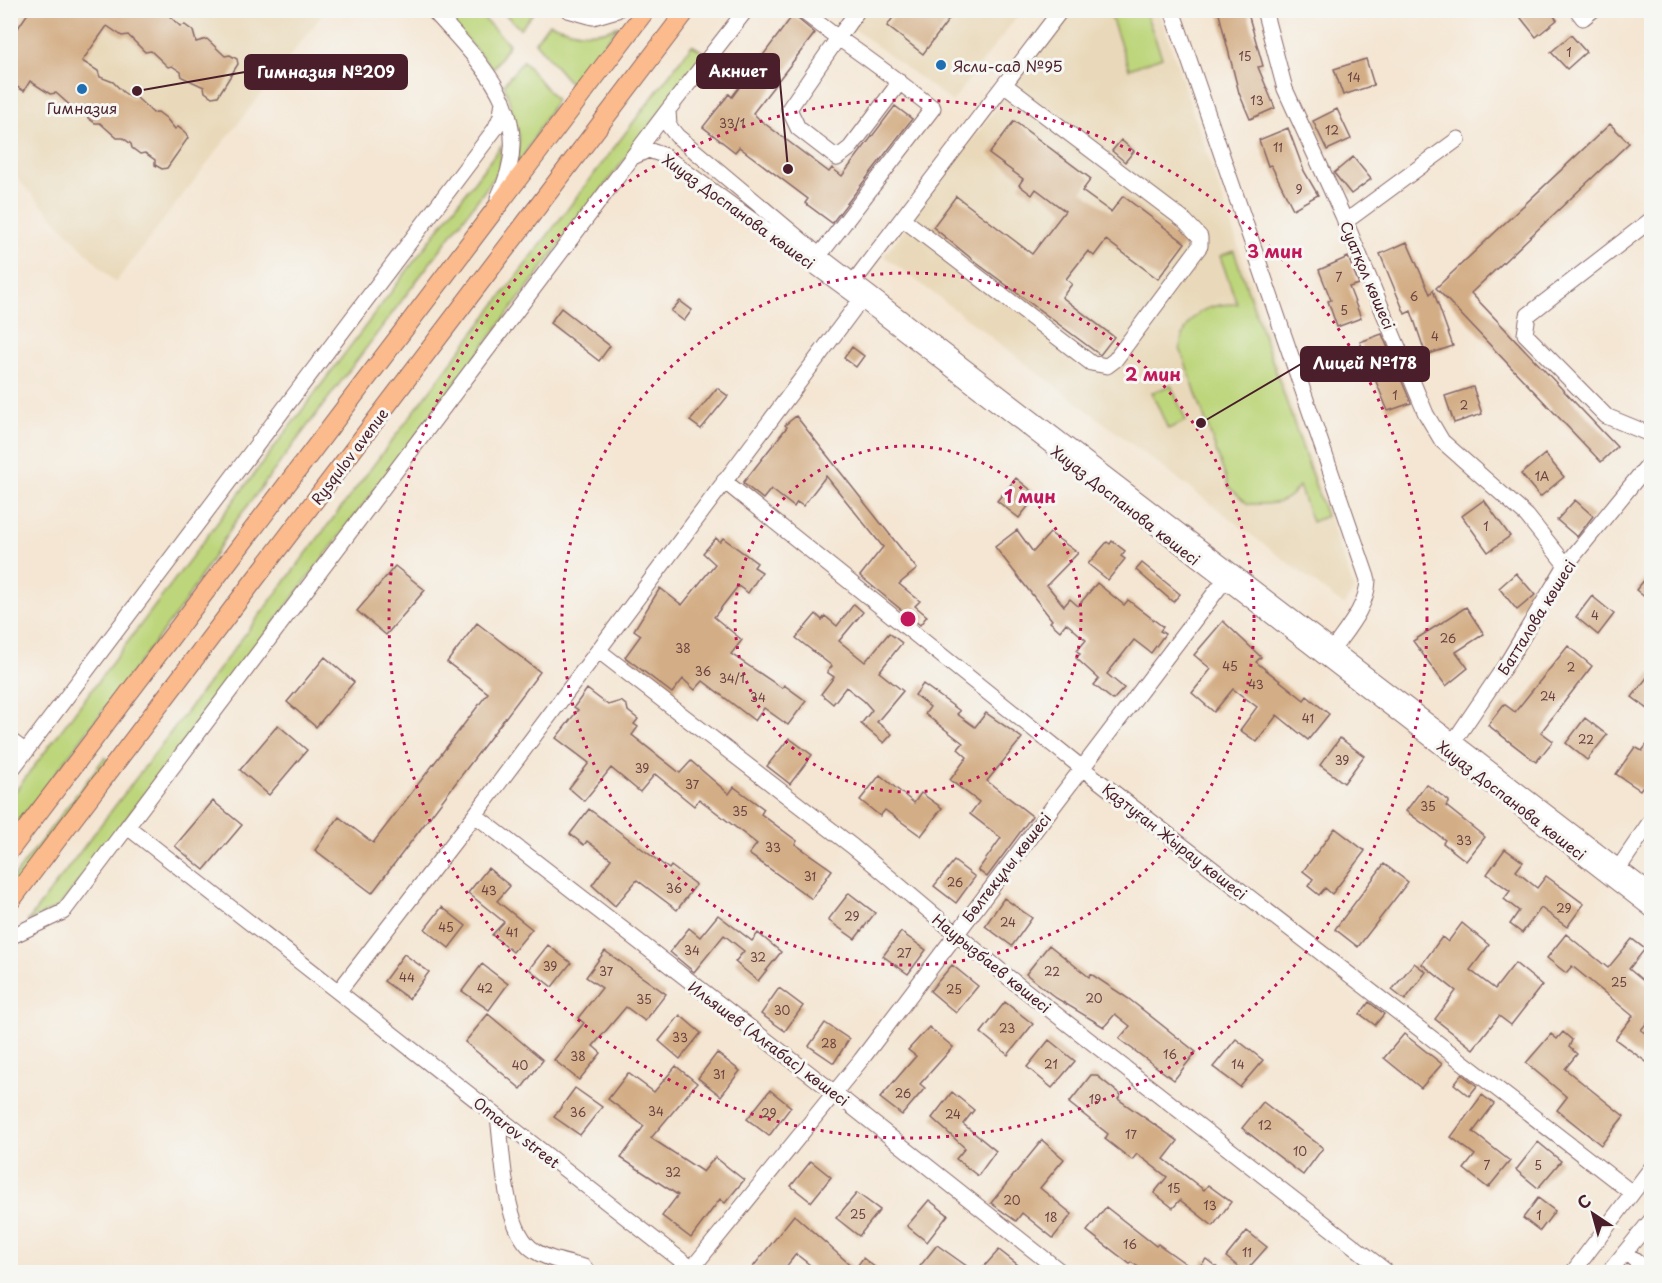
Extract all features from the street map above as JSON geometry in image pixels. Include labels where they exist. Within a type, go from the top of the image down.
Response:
[{"type":"main road","name":"Rysqulov avenue","points":[[10,850],[646,10]]},
{"type":"main road","name":"Rysqulov avenue","points":[[10,902],[687,10]]},
{"type":"street","points":[[433,10],[487,71],[503,100],[511,128],[511,158],[505,183],[482,228]]},
{"type":"street","points":[[568,10],[593,16],[617,10]]},
{"type":"street","points":[[10,937],[63,912],[129,828],[633,157],[747,10]]},
{"type":"street","points":[[801,10],[933,108],[817,260]]},
{"type":"street","points":[[858,10],[789,109],[798,128],[826,152],[837,158],[850,148],[900,82]]},
{"type":"street","points":[[851,285],[1061,10]]},
{"type":"street","points":[[1172,10],[1368,580],[1368,593],[1362,607],[1330,654]]},
{"type":"street","name":"Суатқол көшесі","points":[[1264,10],[1284,89],[1346,222],[1426,414],[1442,441],[1527,516],[1566,565]]},
{"type":"street","points":[[903,219],[1091,363],[1107,366],[1122,351],[1200,246],[1200,237],[1185,221],[1005,85]]},
{"type":"street","points":[[10,772],[495,129],[501,116],[503,100]]},
{"type":"street","name":"Хиуаз Доспанова көшесі","points":[[668,111],[669,126],[676,136],[817,260]]},
{"type":"street","points":[[1346,222],[1458,139]]},
{"type":"street","name":"Хиуаз Доспанова көшесі","points":[[633,157],[648,150],[663,155],[851,285],[1615,872],[1652,910]]},
{"type":"street","points":[[1652,219],[1528,315],[1525,334],[1606,416],[1652,435]]},
{"type":"street","points":[[339,991],[599,651],[864,296]]},
{"type":"street","name":"Батталова көшесі","points":[[1451,745],[1507,663],[1566,565],[1652,460]]},
{"type":"street","name":"Қазтуған Жырау көшесі","points":[[724,481],[1082,768],[1632,1193]]},
{"type":"street","name":"Бөлтекұлы көшесі","points":[[692,1271],[835,1094],[1227,576]]},
{"type":"street","name":"Наурызбаев көшесі","points":[[599,651],[852,846],[954,934],[1387,1272]]},
{"type":"street","points":[[10,740],[26,752]]},
{"type":"street","name":"Ильяшев (Алғабас) көшесі","points":[[475,815],[1061,1272]]},
{"type":"street","points":[[1615,872],[1652,819]]},
{"type":"street","name":"Omarov street","points":[[129,828],[692,1271]]},
{"type":"street","name":"Хиуаз Доспанова көшесі","points":[[1615,872],[1652,893]]},
{"type":"street","points":[[498,1117],[511,1214],[522,1238],[535,1251],[584,1267],[588,1272]]},
{"type":"street","points":[[1573,1272],[1652,1167]]},
{"type":"street","points":[[1609,1272],[1652,1219]]},
{"type":"street","points":[[1625,1252],[1650,1272]]},
{"type":"shaded area","points":[[11,11],[325,11],[115,283],[11,172]]},
{"type":"shaded area","name":"Ясли-сад №95","points":[[866,11],[1021,11],[952,102],[853,28]]},
{"type":"shaded area","points":[[1070,11],[1159,11],[1354,590],[1344,605],[884,256]]},
{"type":"green space","points":[[441,11],[476,11],[509,44],[493,69]]},
{"type":"green space","points":[[502,11],[535,11],[520,29]]},
{"type":"green space","points":[[1109,11],[1145,11],[1162,57],[1129,69]]},
{"type":"green space","points":[[549,23],[592,33],[619,26],[570,83],[535,42]]},
{"type":"green space","points":[[692,45],[705,53],[60,906],[27,922]]},
{"type":"green space","points":[[523,61],[556,100],[517,167],[519,135],[504,84]]},
{"type":"green space","points":[[501,146],[500,170],[233,525],[183,605],[11,832],[11,797]]},
{"type":"green space","points":[[1234,251],[1326,516],[1312,522],[1299,486],[1294,493],[1283,500],[1264,504],[1248,504],[1229,487],[1180,348],[1187,327],[1198,313],[1215,306],[1237,304],[1220,256]]},
{"type":"green space","points":[[1171,385],[1186,421],[1168,429],[1152,393]]},
{"type":"green space","points":[[105,757],[110,761],[11,891],[10,882]]},
{"type":"building","name":"Гимназия","points":[[30,10],[163,10],[180,26],[185,25],[193,31],[196,42],[207,39],[225,56],[230,55],[237,59],[238,64],[218,96],[212,97],[205,92],[204,87],[182,77],[181,72],[172,66],[168,67],[151,51],[145,52],[128,35],[122,36],[107,26],[82,61],[98,71],[100,77],[113,82],[132,98],[136,97],[153,113],[158,112],[175,129],[178,127],[186,133],[188,138],[167,168],[162,169],[155,165],[155,160],[145,153],[140,154],[123,138],[117,138],[100,123],[95,123],[88,118],[87,113],[73,108],[56,93],[50,94],[30,81],[24,91],[10,83],[10,40]]},
{"type":"building","points":[[898,10],[956,10],[923,54],[887,26]]},
{"type":"building","points":[[1218,10],[1247,10],[1263,66],[1258,67],[1275,108],[1250,119],[1239,93]]},
{"type":"building","points":[[1530,10],[1549,10],[1557,20],[1536,37],[1521,18]]},
{"type":"building","points":[[793,15],[815,33],[753,113],[760,120],[829,172],[832,168],[842,176],[895,106],[912,119],[832,223],[805,203],[808,199],[739,147],[735,152],[703,127],[729,94],[732,97]]},
{"type":"building","points":[[1571,35],[1586,52],[1567,69],[1551,52]]},
{"type":"building","points":[[1366,59],[1374,85],[1343,95],[1334,69]]},
{"type":"building","points":[[1337,109],[1351,139],[1327,150],[1313,121]]},
{"type":"building","points":[[1014,121],[1091,179],[1082,191],[1111,212],[1123,196],[1185,243],[1158,279],[1106,240],[1094,256],[1088,251],[1066,279],[1072,284],[1062,297],[1114,337],[1100,355],[978,264],[933,227],[956,196],[1032,254],[1065,211],[1036,189],[1032,195],[1019,185],[1023,179],[989,154]]},
{"type":"building","points":[[1610,124],[1629,143],[1471,293],[1617,447],[1601,462],[1436,288]]},
{"type":"building","points":[[1288,128],[1304,171],[1318,195],[1293,209],[1271,165],[1268,166],[1259,140]]},
{"type":"building","points":[[1121,140],[1134,151],[1125,162],[1112,151]]},
{"type":"building","points":[[1353,157],[1371,179],[1351,194],[1334,173]]},
{"type":"building","points":[[1407,242],[1430,294],[1433,290],[1453,346],[1426,355],[1411,311],[1405,314],[1380,254]]},
{"type":"building","points":[[1348,257],[1359,284],[1349,287],[1361,318],[1337,327],[1328,301],[1331,300],[1319,270]]},
{"type":"building","points":[[680,301],[692,310],[684,321],[671,311]]},
{"type":"building","points":[[561,308],[610,346],[599,361],[550,323]]},
{"type":"building","points":[[1382,334],[1411,403],[1388,411],[1360,342]]},
{"type":"building","points":[[852,347],[864,356],[856,367],[844,358]]},
{"type":"building","points":[[1473,387],[1482,414],[1454,423],[1445,396]]},
{"type":"building","points":[[717,388],[728,396],[701,429],[690,421]]},
{"type":"building","points":[[796,416],[917,569],[899,584],[920,601],[915,606],[927,616],[920,625],[860,576],[883,547],[826,476],[803,506],[797,502],[794,507],[771,489],[763,499],[743,483],[787,427],[785,425]]},
{"type":"building","points":[[1545,454],[1564,477],[1540,497],[1521,474]]},
{"type":"building","points":[[1016,478],[1037,495],[1019,518],[997,501]]},
{"type":"building","points":[[1484,500],[1510,536],[1488,552],[1462,516]]},
{"type":"building","points":[[1575,500],[1593,516],[1577,537],[1557,520]]},
{"type":"building","points":[[1017,530],[1033,552],[1050,533],[1078,553],[1047,585],[1064,606],[1070,599],[1078,606],[1097,583],[1124,605],[1128,600],[1163,627],[1160,631],[1165,634],[1151,653],[1134,640],[1107,674],[1124,688],[1113,700],[1094,685],[1099,679],[1076,658],[1080,654],[1077,651],[1086,640],[1066,623],[1060,631],[1050,622],[1052,620],[995,547]]},
{"type":"building","points":[[716,538],[720,542],[723,538],[757,563],[754,567],[762,572],[748,593],[738,586],[714,617],[742,640],[731,654],[782,688],[784,685],[806,701],[788,725],[764,708],[755,721],[703,681],[695,690],[683,679],[672,693],[625,657],[641,635],[634,630],[660,588],[682,605],[715,564],[703,553]]},
{"type":"building","points":[[1112,541],[1125,551],[1121,556],[1125,559],[1108,580],[1088,564],[1107,542],[1110,544]]},
{"type":"building","points":[[1142,563],[1180,594],[1173,602],[1136,570]]},
{"type":"building","points":[[395,566],[425,590],[386,635],[357,611]]},
{"type":"building","points":[[1652,571],[1652,603],[1636,590]]},
{"type":"building","points":[[1516,573],[1535,595],[1517,610],[1499,588]]},
{"type":"building","points":[[1592,596],[1614,614],[1598,635],[1576,617]]},
{"type":"building","points":[[854,604],[863,612],[839,641],[865,662],[889,633],[902,643],[879,672],[903,691],[877,722],[892,734],[884,743],[861,724],[872,710],[846,687],[833,704],[821,694],[834,677],[827,672],[832,666],[796,638],[816,614],[822,620],[825,616],[837,626]]},
{"type":"building","points":[[1466,607],[1484,634],[1456,652],[1468,668],[1446,686],[1413,641]]},
{"type":"building","points":[[1223,621],[1261,657],[1256,662],[1304,700],[1307,696],[1329,714],[1308,740],[1277,715],[1257,742],[1240,730],[1257,707],[1233,689],[1214,712],[1192,693],[1211,669],[1194,655]]},
{"type":"building","points":[[477,623],[540,672],[372,893],[315,850],[339,817],[373,843],[488,693],[447,662]]},
{"type":"building","points":[[1568,646],[1592,666],[1541,732],[1553,741],[1536,762],[1488,725],[1504,704],[1515,712]]},
{"type":"building","points":[[325,657],[354,682],[316,727],[287,702]]},
{"type":"building","points":[[1652,671],[1652,712],[1632,697]]},
{"type":"building","points":[[923,684],[960,711],[957,714],[975,727],[986,713],[1022,738],[987,781],[1032,816],[987,877],[978,870],[1001,838],[970,814],[979,802],[950,780],[967,757],[958,749],[963,743],[925,714],[930,707],[915,695]]},
{"type":"building","points":[[587,689],[608,705],[621,701],[627,706],[628,711],[638,719],[634,724],[638,727],[632,735],[680,773],[691,761],[729,794],[734,787],[764,809],[761,814],[797,841],[795,844],[832,870],[812,899],[749,854],[757,844],[699,799],[694,806],[655,774],[640,792],[611,768],[584,801],[569,788],[589,763],[556,738],[578,710],[574,707]]},
{"type":"building","points":[[1585,718],[1607,735],[1587,760],[1566,743]]},
{"type":"building","points":[[278,725],[307,750],[269,795],[240,770]]},
{"type":"building","points":[[789,738],[812,755],[790,784],[767,766]]},
{"type":"building","points":[[1340,738],[1364,756],[1344,783],[1320,765]]},
{"type":"building","points":[[1652,738],[1652,773],[1640,790],[1616,774],[1635,747],[1642,751]]},
{"type":"building","points":[[880,775],[914,803],[921,793],[942,808],[921,836],[885,810],[880,816],[860,800]]},
{"type":"building","points":[[1426,784],[1449,801],[1446,806],[1485,837],[1466,861],[1443,843],[1445,840],[1406,811]]},
{"type":"building","points":[[213,801],[242,825],[204,870],[175,846]]},
{"type":"building","points":[[589,809],[669,869],[671,866],[696,885],[677,910],[637,880],[615,906],[592,885],[611,859],[587,841],[584,845],[570,834]]},
{"type":"building","points":[[1335,828],[1365,851],[1332,894],[1325,888],[1319,895],[1308,886],[1313,879],[1303,871]]},
{"type":"building","points":[[1505,849],[1523,862],[1516,871],[1537,888],[1546,876],[1584,904],[1567,927],[1541,908],[1522,933],[1510,924],[1519,911],[1504,899],[1510,891],[1487,874]]},
{"type":"building","points":[[954,861],[975,877],[956,903],[934,886]]},
{"type":"building","points":[[1384,864],[1408,882],[1358,947],[1335,929]]},
{"type":"building","points":[[488,868],[510,886],[497,901],[532,929],[513,952],[492,935],[504,922],[468,893]]},
{"type":"building","points":[[849,893],[875,913],[855,939],[828,920]]},
{"type":"building","points":[[1004,898],[1032,918],[1012,946],[985,926]]},
{"type":"building","points":[[442,907],[466,926],[449,948],[425,929]]},
{"type":"building","points":[[718,915],[752,941],[758,933],[781,952],[758,981],[735,962],[744,951],[724,935],[694,972],[670,952],[689,928],[700,937]]},
{"type":"building","points":[[1462,923],[1489,945],[1470,970],[1495,989],[1515,963],[1542,985],[1511,1025],[1499,1016],[1473,1049],[1435,1019],[1456,991],[1422,964],[1442,937],[1448,942]]},
{"type":"building","points":[[901,932],[926,950],[908,974],[883,956]]},
{"type":"building","points":[[1566,934],[1608,968],[1632,939],[1645,949],[1629,969],[1652,988],[1652,1016],[1641,1030],[1652,1038],[1652,1066],[1615,1039],[1633,1016],[1572,966],[1566,973],[1547,958]]},
{"type":"building","points":[[548,945],[571,963],[552,987],[529,969]]},
{"type":"building","points":[[1049,945],[1089,977],[1091,974],[1129,999],[1196,1052],[1174,1080],[1119,1039],[1130,1026],[1115,1014],[1104,1027],[1056,998],[1026,974]]},
{"type":"building","points":[[605,951],[666,994],[645,1021],[626,1007],[593,1046],[601,1053],[579,1080],[554,1060],[584,1023],[578,1018],[602,988],[586,977]]},
{"type":"building","points":[[404,954],[429,972],[409,999],[384,981]]},
{"type":"building","points":[[1414,963],[1426,972],[1405,1000],[1392,990]]},
{"type":"building","points":[[482,964],[508,984],[489,1010],[462,991]]},
{"type":"building","points":[[952,965],[978,986],[956,1013],[930,991]]},
{"type":"building","points":[[779,988],[803,1006],[785,1031],[761,1014]]},
{"type":"building","points":[[1005,1002],[1033,1024],[1008,1055],[981,1033]]},
{"type":"building","points":[[1369,1002],[1384,1014],[1375,1025],[1360,1014]]},
{"type":"building","points":[[488,1014],[543,1060],[521,1089],[465,1042]]},
{"type":"building","points":[[680,1015],[701,1033],[680,1059],[659,1041]]},
{"type":"building","points":[[825,1023],[849,1039],[834,1063],[809,1046]]},
{"type":"building","points":[[929,1027],[953,1047],[920,1084],[925,1088],[902,1115],[880,1098],[916,1056],[908,1050]]},
{"type":"building","points":[[1563,1032],[1572,1040],[1569,1047],[1577,1054],[1565,1069],[1624,1116],[1601,1145],[1557,1110],[1567,1097],[1526,1063],[1551,1034],[1557,1039]]},
{"type":"building","points":[[1404,1034],[1442,1064],[1421,1088],[1384,1058]]},
{"type":"building","points":[[1236,1039],[1263,1060],[1240,1087],[1213,1067]]},
{"type":"building","points":[[1049,1040],[1075,1061],[1052,1088],[1027,1067]]},
{"type":"building","points":[[717,1053],[740,1071],[721,1096],[698,1078]]},
{"type":"building","points":[[676,1066],[697,1083],[651,1138],[703,1172],[715,1157],[744,1180],[725,1203],[720,1199],[691,1238],[662,1216],[678,1195],[621,1158],[644,1126],[608,1099],[628,1073],[654,1092]]},
{"type":"building","points":[[1462,1074],[1477,1086],[1469,1096],[1454,1084]]},
{"type":"building","points":[[1091,1075],[1096,1075],[1121,1095],[1118,1099],[1178,1141],[1164,1159],[1204,1190],[1208,1185],[1231,1202],[1213,1226],[1180,1200],[1173,1208],[1154,1193],[1167,1177],[1137,1154],[1132,1160],[1105,1139],[1108,1134],[1069,1103]]},
{"type":"building","points":[[575,1088],[602,1107],[580,1135],[554,1117]]},
{"type":"building","points":[[770,1090],[791,1107],[769,1136],[747,1119]]},
{"type":"building","points":[[952,1092],[974,1110],[963,1124],[996,1151],[978,1176],[956,1159],[965,1148],[932,1118]]},
{"type":"building","points":[[1482,1095],[1494,1104],[1473,1132],[1510,1161],[1488,1188],[1464,1169],[1475,1155],[1451,1137]]},
{"type":"building","points":[[1263,1102],[1323,1148],[1303,1175],[1242,1128]]},
{"type":"building","points":[[1042,1140],[1064,1159],[1040,1188],[1072,1214],[1053,1238],[1022,1213],[1016,1221],[991,1203]]},
{"type":"building","points":[[1538,1142],[1561,1161],[1538,1188],[1516,1170]]},
{"type":"building","points":[[811,1161],[831,1177],[811,1202],[791,1186]]},
{"type":"building","points":[[857,1193],[880,1210],[859,1236],[836,1218]]},
{"type":"building","points":[[1538,1198],[1555,1211],[1540,1231],[1523,1218]]},
{"type":"building","points":[[929,1200],[948,1215],[927,1242],[907,1226]]},
{"type":"building","points":[[1106,1207],[1156,1246],[1158,1244],[1196,1271],[1206,1259],[1223,1272],[1146,1272],[1131,1262],[1130,1264],[1087,1231]]},
{"type":"building","points":[[794,1215],[855,1269],[863,1258],[881,1272],[819,1272],[796,1254],[782,1272],[749,1272]]},
{"type":"building","points":[[1247,1231],[1267,1247],[1245,1272],[1226,1257]]},
{"type":"building","points":[[937,1245],[975,1272],[929,1272],[920,1266]]},
{"type":"building","points":[[999,1250],[1027,1272],[979,1272]]},
{"type":"place","name":"Ясли-сад №95","points":[[941,65]]},
{"type":"place","name":"Гимназия","points":[[82,89]]},
{"type":"place","name":"Гимназия №209","points":[[137,91]]},
{"type":"place","name":"Акниет","points":[[788,169]]},
{"type":"place","name":"Лицей №178","points":[[1201,423]]}]
